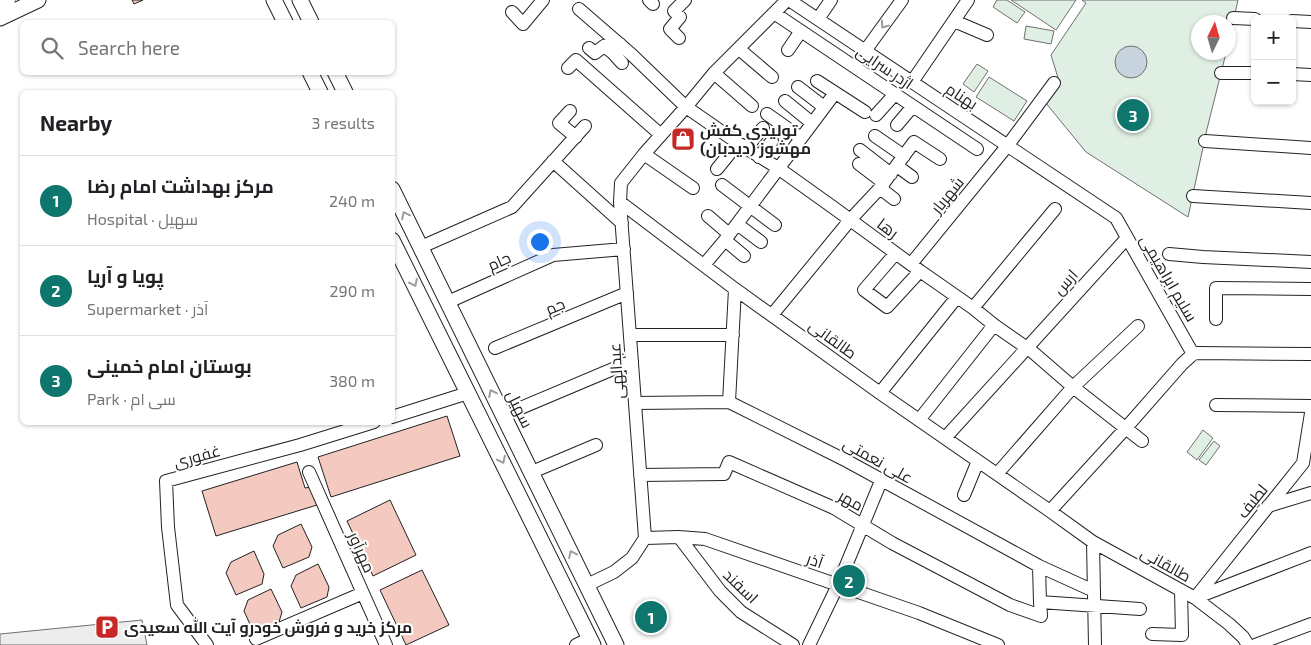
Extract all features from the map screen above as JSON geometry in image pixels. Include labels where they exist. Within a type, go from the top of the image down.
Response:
[{"type":"highway","points":[[0,3],[6,0]]},
{"type":"main road","points":[[0,18],[38,0]]},
{"type":"main road","points":[[274,0],[284,20]]},
{"type":"main road","points":[[300,0],[310,20]]},
{"type":"main road","points":[[312,75],[319,90]]},
{"type":"main road","points":[[336,75],[344,90]]},
{"type":"main road","name":"سهیل","points":[[395,195],[616,645]]},
{"type":"main road","points":[[395,246],[468,393],[586,643]]},
{"type":"street","points":[[512,12],[523,24],[542,0]]},
{"type":"street","points":[[620,202],[621,183],[644,154],[714,73],[788,0]]},
{"type":"street","name":"بهنام","points":[[788,0],[1116,218]]},
{"type":"street","points":[[818,19],[831,0]]},
{"type":"street","points":[[865,51],[902,0]]},
{"type":"street","points":[[912,82],[968,0]]},
{"type":"street","points":[[679,38],[670,29],[680,17],[674,11],[681,1]]},
{"type":"street","name":"رها","points":[[579,8],[621,54],[686,107],[742,146],[778,168],[1028,348],[1073,387],[1142,441]]},
{"type":"street","name":"اژدر سرایی","points":[[774,12],[977,149]]},
{"type":"street","points":[[1236,18],[1251,19]]},
{"type":"street","points":[[954,20],[987,34]]},
{"type":"street","points":[[1296,21],[1311,22]]},
{"type":"street","points":[[788,50],[801,31]]},
{"type":"street","points":[[589,48],[595,53],[604,46],[621,54]]},
{"type":"street","points":[[739,49],[772,77]]},
{"type":"street","points":[[568,68],[576,60],[661,135]]},
{"type":"street","points":[[714,73],[752,106]]},
{"type":"street","points":[[1221,73],[1251,73]]},
{"type":"street","points":[[1296,74],[1311,74]]},
{"type":"street","points":[[818,81],[871,114],[895,94]]},
{"type":"street","name":"شهریار","points":[[895,254],[864,290],[887,307],[1054,82]]},
{"type":"street","points":[[798,87],[824,107]]},
{"type":"street","points":[[704,265],[737,224],[835,92]]},
{"type":"street","points":[[785,101],[812,123]]},
{"type":"street","points":[[897,125],[913,106]]},
{"type":"street","points":[[570,111],[559,123],[576,137]]},
{"type":"street","points":[[767,114],[801,138]]},
{"type":"street","points":[[421,247],[512,207],[585,126]]},
{"type":"street","points":[[718,169],[763,128]]},
{"type":"street","points":[[875,136],[891,173],[894,199]]},
{"type":"street","points":[[759,157],[772,141]]},
{"type":"street","points":[[1205,141],[1311,148]]},
{"type":"street","points":[[772,315],[891,173],[914,142],[940,158]]},
{"type":"street","points":[[860,150],[891,173]]},
{"type":"street","points":[[644,154],[693,188]]},
{"type":"street","points":[[553,161],[622,223]]},
{"type":"street","points":[[859,164],[912,177]]},
{"type":"street","points":[[722,185],[775,225]]},
{"type":"street","points":[[1193,196],[1311,203]]},
{"type":"street","name":"عبدالهی","points":[[620,202],[645,538]]},
{"type":"street","name":"طالقانی","points":[[620,202],[735,289],[1093,542],[1196,598],[1229,624],[1243,637],[1248,645]]},
{"type":"street","points":[[973,308],[1055,208]]},
{"type":"street","points":[[708,216],[744,256]]},
{"type":"street","name":"سلیم ابراهیمی","points":[[1116,218],[1196,354]]},
{"type":"street","points":[[737,224],[761,242]]},
{"type":"street","name":"ارس","points":[[945,438],[1127,238]]},
{"type":"street","name":"جام","points":[[448,302],[553,255],[624,249]]},
{"type":"street","points":[[1169,254],[1311,262]]},
{"type":"street","points":[[1216,319],[1216,288],[1311,289]]},
{"type":"street","points":[[729,402],[735,289]]},
{"type":"street","name":"جم","points":[[495,348],[627,294]]},
{"type":"street","points":[[880,393],[957,297]]},
{"type":"street","points":[[919,420],[994,325]]},
{"type":"street","points":[[997,474],[1073,387],[1138,326]]},
{"type":"street","points":[[630,335],[733,335]]},
{"type":"street","points":[[1050,510],[1182,364],[1196,354],[1311,354]]},
{"type":"street","points":[[504,415],[632,362]]},
{"type":"street","points":[[395,416],[468,393]]},
{"type":"street","name":"علی نعمتی","points":[[635,403],[729,402],[847,461],[1039,566],[1094,591]]},
{"type":"street","points":[[1216,405],[1311,406]]},
{"type":"street","name":"لطیف","points":[[1196,598],[1303,463],[1311,413]]},
{"type":"street","name":"غفوری","points":[[207,645],[177,606],[168,526],[166,481],[300,445],[364,425]]},
{"type":"street","points":[[532,472],[596,445]]},
{"type":"street","points":[[964,495],[978,461]]},
{"type":"street","name":"مهر","points":[[640,474],[724,474],[729,462],[834,508],[892,543],[1010,605],[1041,616],[1040,602]]},
{"type":"street","name":"مهرآور","points":[[309,472],[386,645]]},
{"type":"street","points":[[809,645],[838,585],[881,480]]},
{"type":"street","points":[[1268,506],[1311,493]]},
{"type":"street","name":"آذر","points":[[645,538],[679,537],[705,539],[919,613],[998,645]]},
{"type":"street","name":"اسفند","points":[[679,537],[720,591],[742,612],[793,645]]},
{"type":"street","points":[[587,585],[614,572],[632,558],[645,538]]},
{"type":"street","points":[[1093,542],[1095,645]]},
{"type":"street","points":[[1196,598],[1311,553]]},
{"type":"street","points":[[1039,566],[1040,602],[1140,608]]},
{"type":"street","points":[[1152,634],[1182,635],[1181,590]]},
{"type":"street","points":[[256,639],[363,593]]},
{"type":"street","points":[[1255,645],[1311,624]]},
{"type":"green space","points":[[997,0],[1007,0],[1025,12],[1017,23],[993,7]]},
{"type":"green space","points":[[1011,0],[1076,0],[1056,30]]},
{"type":"green space","points":[[1082,0],[1238,0],[1235,15],[1191,15],[1191,60],[1224,60],[1188,217],[1086,152],[1045,102],[1059,81],[1051,55],[1086,3]]},
{"type":"green space","points":[[1026,26],[1054,31],[1051,44],[1024,39]]},
{"type":"green space","points":[[977,64],[988,71],[974,92],[963,84]]},
{"type":"green space","points":[[989,77],[1027,101],[1014,121],[976,97]]},
{"type":"green space","points":[[1203,430],[1213,438],[1197,460],[1187,452]]},
{"type":"green space","points":[[1214,441],[1220,446],[1206,465],[1199,460]]},
{"type":"shaded area","points":[[1131,46],[1143,50],[1147,62],[1143,74],[1131,78],[1119,74],[1115,62],[1119,50]]},
{"type":"shaded area","name":"مرکز خرید و فروش خودرو آیت الله سعیدی","points":[[142,620],[147,645],[0,645],[0,634]]},
{"type":"building","points":[[132,0],[143,0],[134,4]]},
{"type":"building","points":[[447,416],[460,456],[331,497],[318,457]]},
{"type":"building","points":[[297,462],[305,488],[311,487],[317,505],[216,536],[202,491]]},
{"type":"building","points":[[390,500],[416,555],[373,576],[347,521]]},
{"type":"building","points":[[301,524],[312,547],[309,557],[283,568],[273,546],[278,535]]},
{"type":"building","points":[[254,551],[264,574],[262,584],[236,595],[226,573],[231,562]]},
{"type":"building","points":[[318,564],[329,587],[327,597],[301,608],[291,586],[296,575]]},
{"type":"building","points":[[422,570],[449,625],[406,645],[380,590]]},
{"type":"building","points":[[271,589],[282,612],[279,622],[254,633],[244,611],[248,600]]},
{"type":"place","name":"بوستان امام خمینی","points":[[1133,115]]},
{"type":"place","name":"تولیدی کفش مهشوز (دیدبان)","points":[[683,139]]},
{"type":"place","name":"پویا و آریا","points":[[849,581]]},
{"type":"place","name":"مرکز بهداشت امام رضا","points":[[651,617]]},
{"type":"place","name":"مرکز خرید و فروش خودرو آیت الله سعیدی","points":[[107,627]]}]
